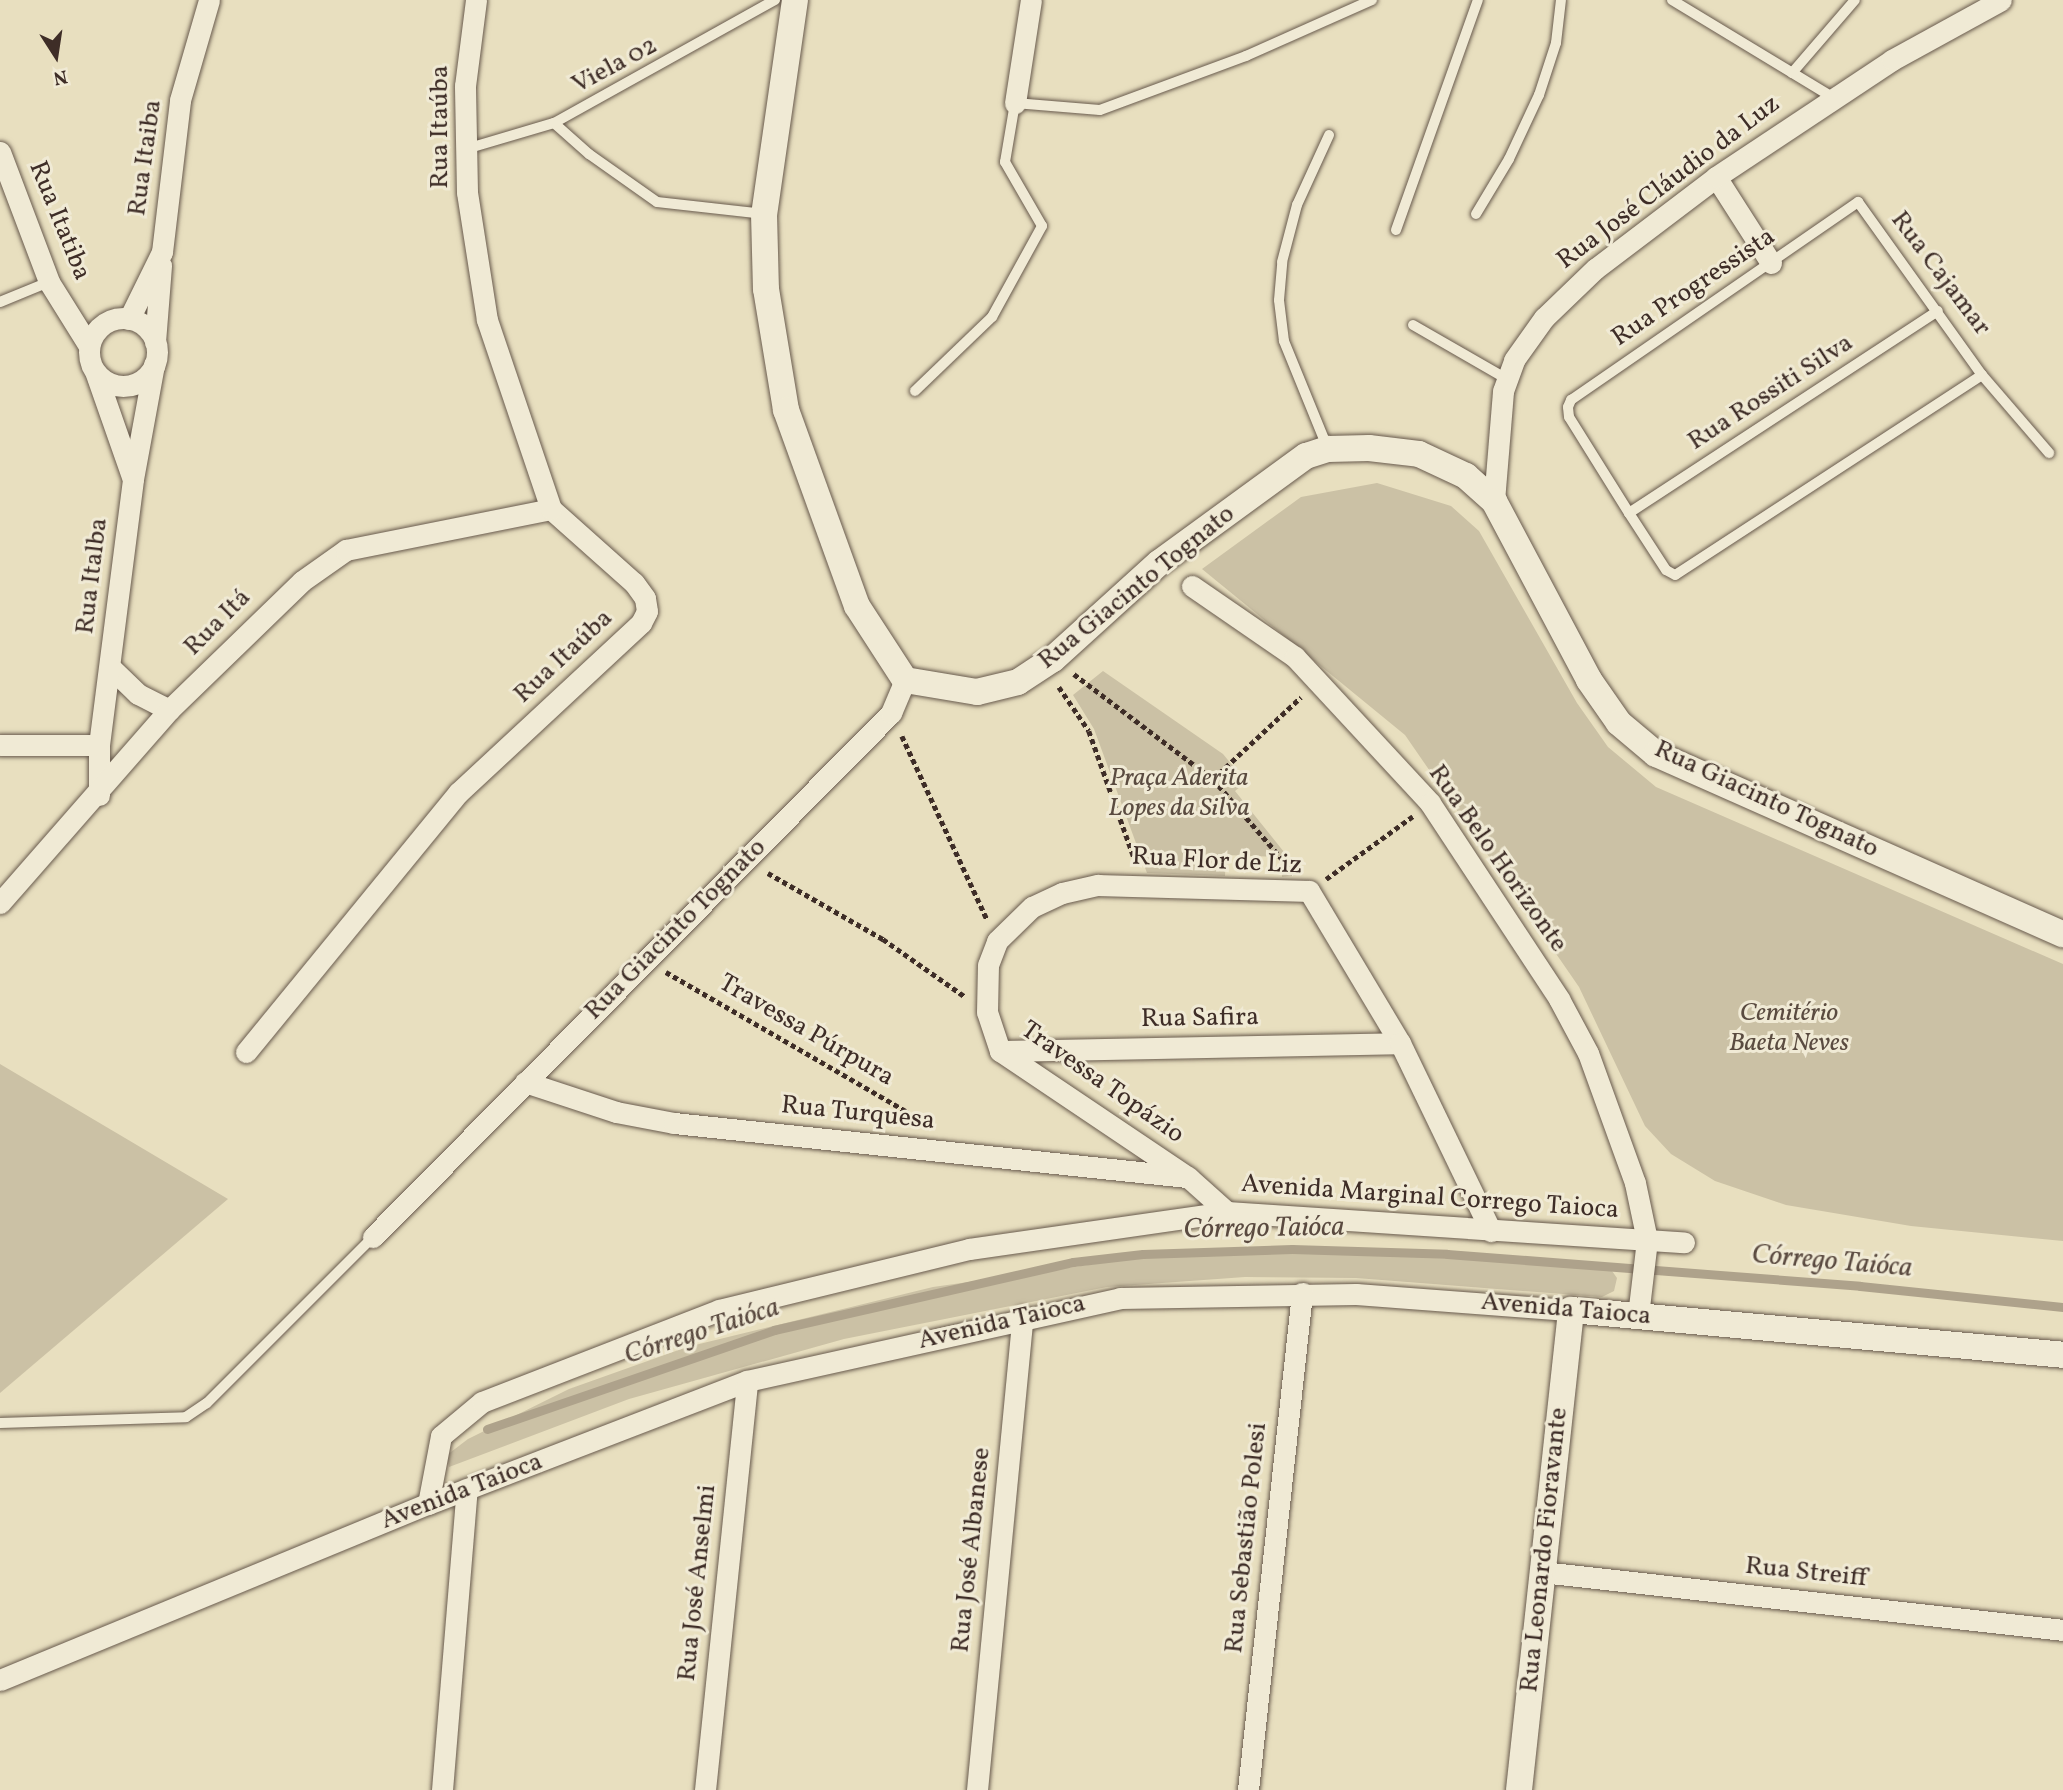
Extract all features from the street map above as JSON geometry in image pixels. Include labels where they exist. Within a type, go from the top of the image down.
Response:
[{"type":"street","name":"Rua Itaiba","points":[[130,318],[162,252],[180,100],[209,0]]},
{"type":"street","name":"Rua Itaúba","points":[[246,1052],[458,793],[641,623],[647,611],[645,598],[634,583],[551,509],[487,320],[467,192],[465,86],[476,0]]},
{"type":"street","points":[[795,0],[764,214],[766,289],[786,410],[857,606],[905,680]]},
{"type":"street","points":[[1014,103],[1031,0]]},
{"type":"street","name":"Rua José Cláudio da Luz","points":[[1494,501],[1496,428],[1507,379],[1514,360],[1553,310],[1595,269],[1716,177],[1832,97],[2001,0]]},
{"type":"street","name":"Rua Itatiba","points":[[0,152],[49,282],[89,346]]},
{"type":"street","points":[[1716,177],[1771,263]]},
{"type":"street","points":[[96,374],[105,381],[127,386],[148,375],[154,365],[162,252]]},
{"type":"street","points":[[133,479],[96,374],[89,346],[102,324],[130,318],[141,323],[155,342]]},
{"type":"street","name":"Rua Italba","points":[[99,795],[99,745],[133,479],[154,365]]},
{"type":"street","name":"Rua Giacinto Tognato","points":[[373,1237],[891,713],[905,680],[977,692],[1018,682],[1049,663],[1160,563],[1306,456],[1328,449],[1419,454],[1466,476],[1494,501],[1589,681],[1619,723],[1656,754],[2063,934]]},
{"type":"street","name":"Rua Itá","points":[[0,903],[99,795],[169,710],[302,581],[346,550],[551,509]]},
{"type":"street","name":"Rua Belo Horizonte","points":[[1192,586],[1295,657],[1430,803],[1559,999],[1588,1053],[1635,1183],[1647,1250]]},
{"type":"street","points":[[110,667],[138,694],[169,710]]},
{"type":"street","points":[[0,744],[99,745]]},
{"type":"street","name":"Rua Flor de Liz","points":[[997,942],[1032,906],[1062,893],[1141,884],[1309,891],[1400,1043],[1492,1231]]},
{"type":"street","points":[[987,1012],[989,965],[997,942]]},
{"type":"street","name":"Travessa Topázio","points":[[987,1012],[1000,1051],[1189,1178],[1227,1212]]},
{"type":"street","name":"Rua Safira","points":[[1000,1051],[1400,1043]]},
{"type":"street","name":"Rua Turquesa","points":[[525,1082],[616,1112],[674,1123],[1189,1178]]},
{"type":"street","name":"Avenida Marginal Corrego Taioca","points":[[428,1504],[441,1436],[482,1402],[719,1310],[969,1250],[1227,1212],[1492,1231],[1647,1250],[1684,1242]]},
{"type":"street","points":[[1638,1316],[1647,1250]]},
{"type":"street","name":"Avenida Taioca","points":[[0,1680],[428,1504],[747,1381],[1023,1316],[1120,1298],[1302,1293],[1571,1310],[2063,1355]]},
{"type":"street","name":"Rua Sebastião Polesi","points":[[1248,1790],[1302,1293]]},
{"type":"street","name":"Rua Leonardo Fioravante","points":[[1519,1790],[1571,1310]]},
{"type":"street","name":"Rua José Albanese","points":[[977,1790],[1023,1316]]},
{"type":"street","name":"Rua José Anselmi","points":[[705,1790],[747,1381]]},
{"type":"street","points":[[442,1790],[467,1489]]},
{"type":"street","name":"Rua Streiff","points":[[1542,1572],[2063,1630]]},
{"type":"lane","name":"Viela 02","points":[[466,149],[554,123],[775,0]]},
{"type":"lane","points":[[915,391],[992,317],[1042,226],[1005,162],[1014,103],[1100,110],[1246,56],[1372,0]]},
{"type":"lane","points":[[1396,230],[1478,0]]},
{"type":"lane","points":[[1476,214],[1509,159],[1539,95],[1556,43],[1561,0]]},
{"type":"lane","points":[[1672,0],[1832,97]]},
{"type":"lane","points":[[1792,73],[1855,0]]},
{"type":"lane","points":[[554,123],[589,154],[657,202],[764,214]]},
{"type":"lane","points":[[1328,449],[1284,341],[1279,300],[1282,262],[1297,205],[1329,135]]},
{"type":"lane","name":"Rua Progressista","points":[[1629,513],[1569,417],[1571,400],[1858,202]]},
{"type":"lane","name":"Rua Cajamar","points":[[1858,202],[1982,375]]},
{"type":"lane","points":[[0,302],[49,282]]},
{"type":"lane","name":"Rua Rossiti Silva","points":[[1629,513],[1938,311]]},
{"type":"lane","points":[[1413,326],[1507,379]]},
{"type":"lane","points":[[1629,513],[1666,570],[1681,574],[1982,375],[2049,453]]},
{"type":"lane","points":[[0,1423],[186,1417],[207,1403],[373,1237]]},
{"type":"path","points":[[1049,663],[1213,779],[1309,891],[1430,803]]},
{"type":"path","points":[[1049,663],[1089,731],[1133,848],[1141,884]]},
{"type":"path","points":[[1213,779],[1319,680]]},
{"type":"path","points":[[891,713],[997,942]]},
{"type":"path","name":"Travessa Topázio","points":[[746,860],[883,939],[987,1012]]},
{"type":"path","name":"Travessa Púrpura","points":[[644,960],[906,1111],[937,1150]]},
{"type":"green space","name":"Cemitério Baeta Neves","points":[[1377,483],[1451,506],[1479,531],[1577,703],[1608,747],[1656,787],[2063,964],[2063,1241],[1911,1226],[1786,1205],[1715,1181],[1671,1154],[1645,1126],[1579,987],[1405,735],[1202,569],[1301,497]]},
{"type":"green space","name":"Praça Aderita Lopes da Silva","points":[[1103,671],[1223,754],[1246,782],[1235,791],[1296,867],[1293,876],[1282,877],[1282,857],[1226,855],[1225,876],[1147,873],[1094,729],[1073,695]]},
{"type":"green space","points":[[0,1064],[228,1199],[0,1393]]},
{"type":"green space","points":[[1325,1248],[1485,1256],[1612,1271],[1617,1278],[1614,1291],[1602,1297],[1356,1278],[1245,1277],[1107,1287],[844,1339],[629,1399],[449,1467],[447,1455],[468,1439],[569,1389],[687,1347],[933,1287],[1165,1254]]},
{"type":"waterway","name":"Córrego Taióca","points":[[487,1429],[774,1330],[1073,1262],[1143,1254],[1292,1249],[1447,1254],[1860,1286],[2063,1307]]}]
